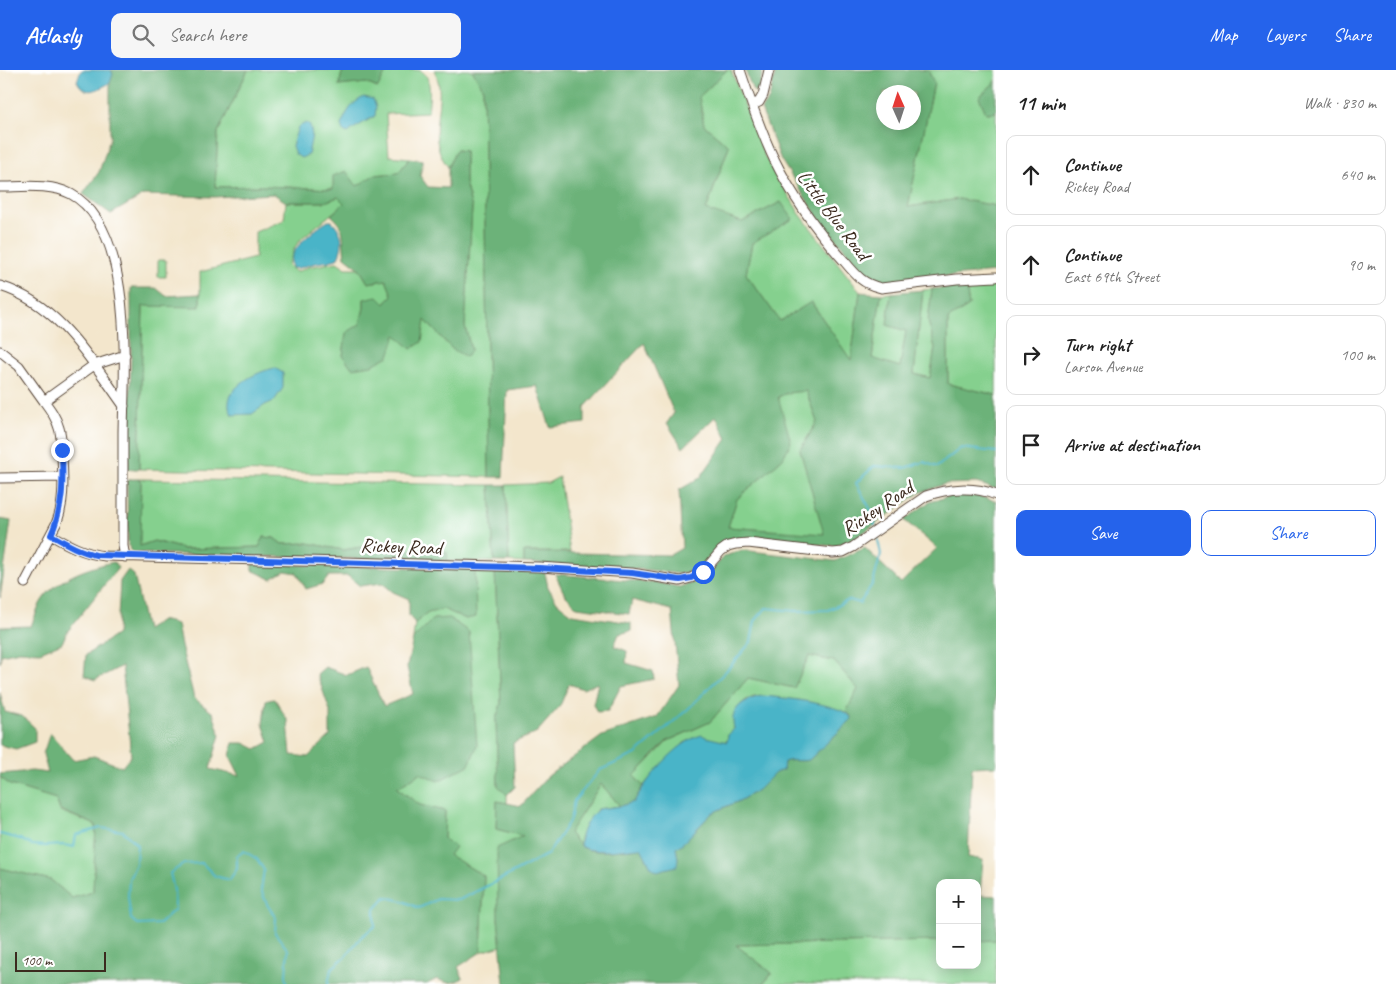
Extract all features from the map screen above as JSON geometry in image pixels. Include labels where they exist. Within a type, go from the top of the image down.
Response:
[{"type":"street","name":"Little Blue Road","points":[[740,70],[774,160],[810,218],[860,279],[870,285],[881,288],[996,276]]},
{"type":"street","points":[[752,105],[759,102],[763,95],[769,70]]},
{"type":"street","points":[[0,187],[46,187],[65,192],[80,200],[94,215],[110,248],[122,301],[125,355],[123,510],[125,557]]},
{"type":"street","points":[[0,286],[25,296],[58,320],[124,406]]},
{"type":"street","points":[[0,351],[19,366],[44,400],[54,415],[61,437],[63,486],[60,510],[51,535],[25,583]]},
{"type":"street","points":[[44,400],[94,365],[125,355]]},
{"type":"street","points":[[0,478],[62,477]]},
{"type":"street","name":"Rickey Road","points":[[51,535],[89,554],[125,557],[539,568],[632,573],[680,580],[691,578],[703,572],[721,551],[728,546],[748,543],[833,553],[843,552],[926,496],[957,489],[980,490],[996,495]]},
{"type":"green space","points":[[111,70],[248,70],[218,132],[215,187],[263,186],[333,189],[333,176],[346,171],[357,186],[374,175],[398,173],[410,158],[423,160],[420,176],[428,187],[448,188],[448,167],[456,150],[465,151],[465,183],[472,208],[465,326],[471,350],[466,357],[452,349],[425,320],[422,342],[411,349],[396,335],[389,356],[372,365],[352,368],[343,356],[346,333],[360,324],[364,299],[377,296],[385,304],[392,295],[386,280],[368,283],[359,268],[345,257],[342,230],[331,215],[344,203],[338,197],[325,202],[286,202],[274,194],[214,197],[144,195],[111,214],[83,194],[99,172],[110,139],[110,83],[113,74]]},
{"type":"green space","points":[[248,70],[344,70],[339,86],[366,83],[377,88],[387,70],[418,70],[423,72],[428,82],[428,112],[386,114],[389,156],[410,158],[398,173],[374,175],[357,187],[333,189],[263,186],[215,187],[218,132]]},
{"type":"green space","points":[[344,70],[387,70],[378,88],[366,83],[339,86]]},
{"type":"green space","points":[[434,70],[472,70],[483,88],[489,477],[139,469],[143,305],[200,306],[200,272],[255,258],[255,232],[284,220],[286,202],[325,202],[338,197],[345,203],[303,237],[295,247],[288,265],[296,272],[308,267],[337,262],[346,268],[359,268],[368,283],[386,280],[392,295],[385,304],[364,299],[360,324],[346,334],[343,356],[396,335],[425,320],[452,349],[471,350],[465,326],[472,208],[465,183],[465,151],[456,150],[448,167],[441,154],[437,142],[436,129],[438,81]]},
{"type":"green space","points":[[472,70],[727,70],[699,97],[704,125],[729,146],[706,210],[742,222],[781,202],[793,219],[752,243],[746,274],[780,321],[811,302],[851,360],[860,292],[881,294],[872,358],[900,367],[906,331],[887,325],[891,293],[923,290],[914,374],[930,378],[935,348],[928,321],[932,289],[966,286],[969,306],[948,319],[948,384],[996,395],[996,489],[976,483],[945,484],[919,493],[856,538],[836,546],[736,538],[723,543],[700,567],[681,574],[650,570],[524,563],[524,552],[670,555],[682,548],[679,490],[700,478],[727,439],[716,416],[683,448],[667,423],[674,413],[644,343],[585,407],[585,423],[550,427],[537,386],[507,390],[503,477],[489,477],[483,88]],"holes":[[[806,391],[817,422],[800,450],[824,534],[728,527],[737,499],[783,458],[791,442],[778,397],[787,393]]]},
{"type":"green space","points":[[727,70],[731,70],[765,157],[800,214],[860,292],[851,361],[812,303],[780,321],[746,274],[752,243],[792,219],[781,202],[742,222],[706,211],[729,146],[704,125],[699,97]]},
{"type":"green space","points":[[745,70],[763,70],[758,92],[753,91]]},
{"type":"green space","points":[[776,70],[928,70],[934,83],[908,207],[959,199],[996,206],[996,272],[883,282],[868,276],[821,222],[781,160],[761,109],[769,99]]},
{"type":"green space","points":[[928,70],[996,70],[996,81],[980,97],[986,113],[996,112],[996,206],[959,199],[908,207],[934,83]]},
{"type":"green space","points":[[996,81],[996,112],[986,113],[979,97]]},
{"type":"green space","points":[[158,260],[166,260],[166,277],[158,277]]},
{"type":"green space","points":[[996,283],[996,395],[948,384],[948,319],[969,306],[966,286]]},
{"type":"green space","points":[[131,288],[156,288],[166,296],[200,294],[200,307],[143,306],[139,469],[128,469]]},
{"type":"green space","points":[[932,289],[928,321],[935,348],[930,378],[914,374],[923,290]]},
{"type":"green space","points":[[891,293],[887,325],[906,331],[900,367],[872,359],[881,294]]},
{"type":"green space","points":[[806,390],[817,422],[800,450],[825,535],[728,527],[737,499],[783,458],[778,397],[787,393]]},
{"type":"green space","points":[[559,477],[570,552],[524,552],[524,563],[509,562],[506,485],[548,483]]},
{"type":"green space","points":[[141,479],[490,485],[494,562],[448,561],[446,552],[361,547],[343,550],[308,543],[282,544],[274,538],[264,537],[259,547],[184,549],[154,541],[139,546]]},
{"type":"green space","points":[[141,479],[140,546],[154,541],[184,549],[259,547],[264,537],[274,538],[282,544],[308,543],[343,550],[361,547],[447,552],[448,561],[133,553],[128,542],[127,481]]},
{"type":"green space","points":[[490,485],[506,485],[509,562],[494,562]]},
{"type":"green space","points":[[954,495],[977,496],[996,501],[996,766],[972,767],[968,857],[983,860],[981,883],[981,879],[936,879],[936,941],[736,945],[772,973],[763,984],[504,984],[498,918],[497,848],[523,836],[496,829],[497,801],[521,806],[548,776],[602,736],[657,717],[679,685],[672,610],[632,600],[629,614],[577,607],[565,595],[555,574],[658,583],[679,587],[702,580],[725,556],[742,550],[835,561],[865,548],[901,583],[937,548],[904,520],[929,502]],"holes":[[[809,656],[834,661],[858,689],[846,712],[852,719],[809,760],[784,762],[783,770],[775,773],[758,790],[712,813],[676,848],[678,858],[651,866],[641,848],[605,851],[586,849],[569,833],[601,784],[620,806],[634,802],[643,786],[634,776],[667,741],[710,722],[748,678],[794,688]]]},
{"type":"green space","points":[[0,519],[11,521],[0,598]]},
{"type":"green space","points":[[114,562],[118,568],[67,632],[62,643],[40,652],[19,651],[1,655],[0,663],[0,627],[31,626],[46,595],[63,581],[83,571]]},
{"type":"green space","points":[[252,564],[475,569],[476,617],[466,619],[443,609],[428,613],[415,623],[409,616],[409,599],[393,592],[382,583],[360,586],[348,576],[329,576],[323,584],[306,589],[297,573],[285,571],[271,579],[252,570]]},
{"type":"green space","points":[[475,569],[495,570],[501,704],[496,719],[498,786],[507,795],[507,803],[497,801],[496,829],[524,836],[498,918],[501,946],[481,952],[484,876],[448,855],[444,839],[445,811],[420,805],[397,788],[420,773],[434,619],[413,639],[415,623],[428,613],[444,609],[466,619]]},
{"type":"green space","points":[[128,570],[134,575],[146,630],[161,620],[177,624],[194,698],[213,713],[220,735],[210,769],[240,776],[230,756],[233,743],[244,743],[256,749],[269,742],[263,724],[266,700],[275,699],[288,721],[291,755],[308,757],[330,736],[330,711],[317,674],[325,667],[347,675],[366,667],[384,706],[413,694],[407,667],[413,639],[433,619],[449,618],[469,632],[477,746],[469,765],[438,781],[420,773],[397,788],[420,805],[445,811],[444,839],[455,847],[449,855],[484,876],[481,952],[458,967],[463,978],[450,983],[437,979],[427,984],[0,984],[0,868],[51,880],[72,898],[93,892],[96,825],[60,810],[56,799],[10,785],[0,777],[0,774],[32,771],[48,773],[43,754],[50,733],[73,760],[94,756],[122,767],[131,756],[122,666],[95,680],[84,675],[86,655],[117,634],[120,581]]},
{"type":"green space","points":[[495,570],[542,571],[545,573],[548,587],[557,602],[572,614],[631,623],[631,631],[619,634],[614,646],[627,651],[626,663],[653,671],[654,679],[621,686],[608,711],[597,712],[593,704],[598,683],[583,689],[569,684],[560,706],[537,732],[513,743],[515,787],[507,795],[498,786],[496,719],[501,704]]},
{"type":"green space","points":[[809,656],[834,661],[858,689],[846,712],[799,700],[762,696],[754,697],[746,700],[739,706],[733,717],[734,729],[728,735],[727,742],[696,737],[684,743],[643,786],[634,776],[668,741],[710,722],[748,678],[794,688]]},
{"type":"green space","points":[[0,693],[5,712],[22,716],[35,728],[35,742],[16,749],[0,745]]},
{"type":"green space","points":[[0,777],[10,785],[56,799],[60,811],[96,825],[93,892],[72,898],[51,880],[0,868]]},
{"type":"green space","points":[[601,784],[620,806],[597,809],[580,838],[580,846],[569,833]]},
{"type":"green space","points":[[981,895],[996,896],[996,940],[981,941]]},
{"type":"green space","points":[[996,940],[996,984],[763,984],[772,974],[735,945],[936,941],[936,969],[981,969],[981,941]]},
{"type":"water","points":[[82,70],[111,70],[113,74],[110,83],[96,90],[88,91],[80,86],[77,81]]},
{"type":"water","points":[[364,97],[373,99],[376,107],[375,116],[348,133],[343,131],[341,125],[347,112],[356,102]]},
{"type":"water","points":[[306,123],[310,126],[312,135],[308,155],[301,158],[295,154],[292,146],[298,127]]},
{"type":"water","points":[[328,221],[332,221],[336,225],[341,234],[342,244],[337,259],[292,268],[291,261],[293,255],[302,241]]},
{"type":"water","points":[[275,368],[283,373],[283,388],[274,401],[252,414],[232,415],[229,399],[238,386],[260,372]]},
{"type":"water","points":[[762,696],[826,705],[838,709],[852,719],[809,760],[784,762],[783,770],[775,773],[758,790],[712,813],[676,848],[677,866],[657,871],[651,867],[641,848],[602,851],[586,849],[580,846],[581,835],[585,826],[598,809],[634,802],[663,762],[692,739],[702,735],[727,742],[728,735],[734,729],[733,718],[737,708],[749,700]]},
{"type":"waterway","points":[[875,526],[873,514],[856,483],[874,466],[904,468],[924,462],[937,467],[961,448],[996,452]]},
{"type":"waterway","points":[[328,984],[331,969],[345,957],[361,937],[375,926],[375,909],[386,897],[403,901],[419,908],[438,899],[459,900],[548,854],[570,820],[574,801],[600,770],[636,754],[688,709],[726,671],[751,642],[755,621],[766,608],[795,611],[828,610],[849,600],[860,603],[873,583],[881,554],[877,536]]},
{"type":"waterway","points":[[0,834],[20,839],[32,845],[64,845],[74,847],[76,835],[101,828],[123,831],[137,845],[136,864],[129,879],[128,897],[131,919],[138,925],[159,924],[175,909],[174,890],[170,873],[184,864],[202,863],[215,876],[229,880],[237,869],[237,856],[244,851],[257,859],[264,870],[261,890],[276,918],[275,933],[288,950],[287,984]]},
{"type":"route","points":[[62,450],[62,497],[58,518],[51,535],[89,554],[125,557],[539,568],[632,573],[672,580],[691,578],[703,572]]}]
